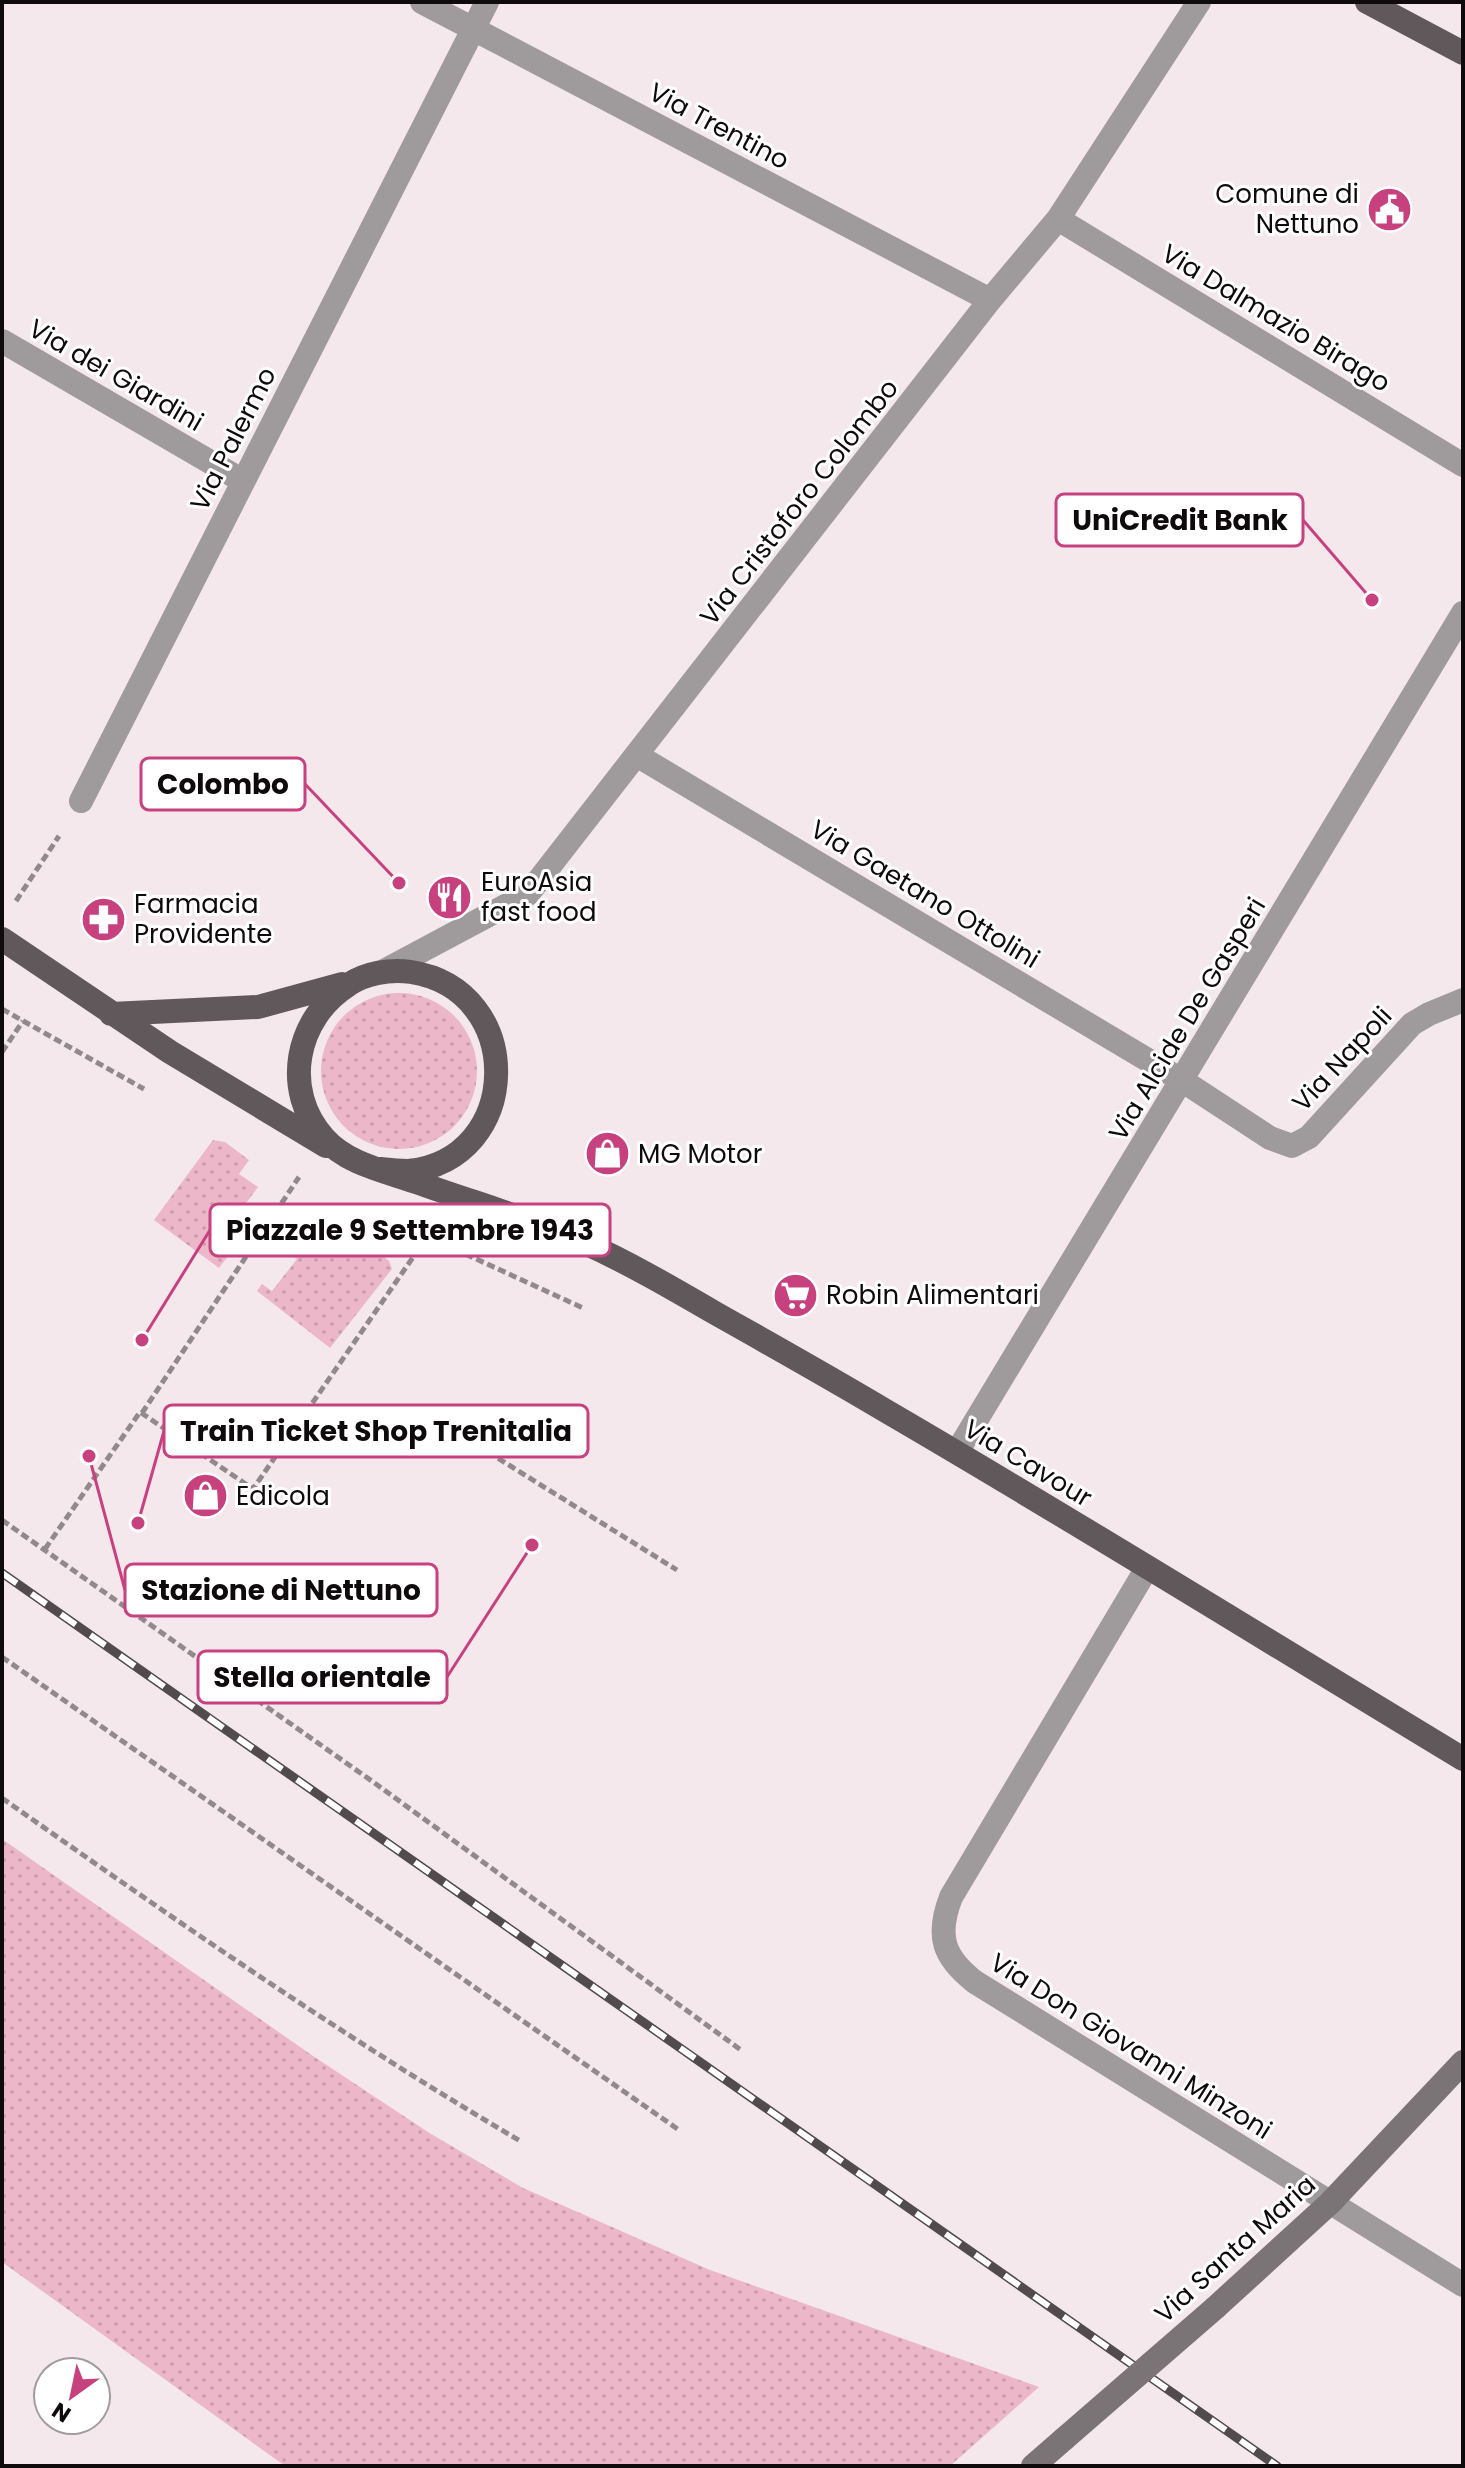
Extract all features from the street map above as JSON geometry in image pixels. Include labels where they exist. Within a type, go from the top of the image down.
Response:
[{"type":"main road","points":[[1367,2],[1463,53]]},
{"type":"main road","points":[[2,939],[111,1014],[276,1118],[349,1158],[380,1169],[409,1171],[440,1162],[466,1144],[487,1118],[496,1087],[497,1058],[490,1032],[477,1009],[458,991],[434,978],[409,972],[382,972],[258,1007],[111,1014]]},
{"type":"main road","points":[[349,1158],[325,1139],[307,1113],[299,1084],[299,1054],[309,1025],[327,1000],[352,982]]},
{"type":"main road","name":"Via Cavour","points":[[380,1169],[555,1230],[647,1274],[957,1452],[1463,1759]]},
{"type":"main road","name":"Via Santa Maria","points":[[1033,2466],[1330,2203],[1463,2062]]},
{"type":"street","name":"Via Trentino","points":[[422,2],[990,300]]},
{"type":"street","name":"Via Palermo","points":[[81,801],[487,2]]},
{"type":"street","name":"Via Cristoforo Colombo","points":[[382,972],[528,894],[990,300],[1058,219],[1199,2]]},
{"type":"street","name":"Via Dalmazio Birago","points":[[1058,219],[1463,465]]},
{"type":"street","name":"Via dei Giardini","points":[[2,341],[243,481]]},
{"type":"street","name":"Via Alcide De Gasperi","points":[[957,1452],[1463,613]]},
{"type":"street","name":"Via Gaetano Ottolini","points":[[638,756],[1183,1081]]},
{"type":"street","name":"Via Napoli","points":[[1183,1081],[1270,1138],[1292,1146],[1309,1137],[1412,1024],[1463,1000]]},
{"type":"street","name":"Via Don Giovanni Minzoni","points":[[1147,1568],[951,1897],[945,1913],[944,1946],[960,1970],[975,1982],[1463,2285]]},
{"type":"path","points":[[19,896],[81,801]]},
{"type":"path","points":[[2,1052],[23,1021]]},
{"type":"path","points":[[45,1549],[142,1413],[300,1176]]},
{"type":"path","points":[[142,1413],[253,1489],[427,1237]]},
{"type":"path","points":[[488,1452],[677,1570]]},
{"type":"path","points":[[2,1520],[376,1784],[741,2050]]},
{"type":"path","points":[[2,1657],[679,2130]]},
{"type":"path","points":[[2,1798],[241,1965],[412,2078],[522,2142]]},
{"type":"shaded area","points":[[399,993],[429,999],[454,1016],[471,1041],[477,1071],[471,1101],[454,1126],[429,1143],[399,1149],[369,1143],[344,1126],[327,1101],[321,1071],[327,1041],[344,1016],[369,999]]},
{"type":"shaded area","points":[[213,1140],[225,1142],[249,1160],[239,1174],[258,1187],[241,1210],[255,1220],[219,1268],[154,1220]]},
{"type":"shaded area","points":[[325,1213],[334,1220],[334,1232],[354,1247],[365,1242],[389,1261],[392,1269],[330,1348],[257,1291],[262,1284],[272,1291],[297,1259],[292,1255]]},
{"type":"shaded area","points":[[2,1839],[313,2056],[431,2134],[523,2188],[710,2270],[1039,2387],[950,2466],[285,2466],[2,2262]]},
{"type":"railway","points":[[2,1573],[1277,2466]]},
{"type":"place","name":"Comune di Nettuno","points":[[1390,209]]},
{"type":"place","name":"UniCredit Bank","points":[[1372,600]]},
{"type":"place","name":"Colombo","points":[[399,883]]},
{"type":"place","name":"EuroAsia fast food","points":[[450,897]]},
{"type":"place","name":"Farmacia Providente","points":[[103,919]]},
{"type":"place","name":"MG Motor","points":[[607,1154]]},
{"type":"place","name":"Robin Alimentari","points":[[795,1295]]},
{"type":"place","name":"Piazzale 9 Settembre 1943","points":[[142,1340]]},
{"type":"place","name":"Stazione di Nettuno","points":[[89,1456]]},
{"type":"place","name":"Edicola","points":[[205,1496]]},
{"type":"place","name":"Train Ticket Shop Trenitalia","points":[[138,1523]]},
{"type":"place","name":"Stella orientale","points":[[532,1545]]}]
